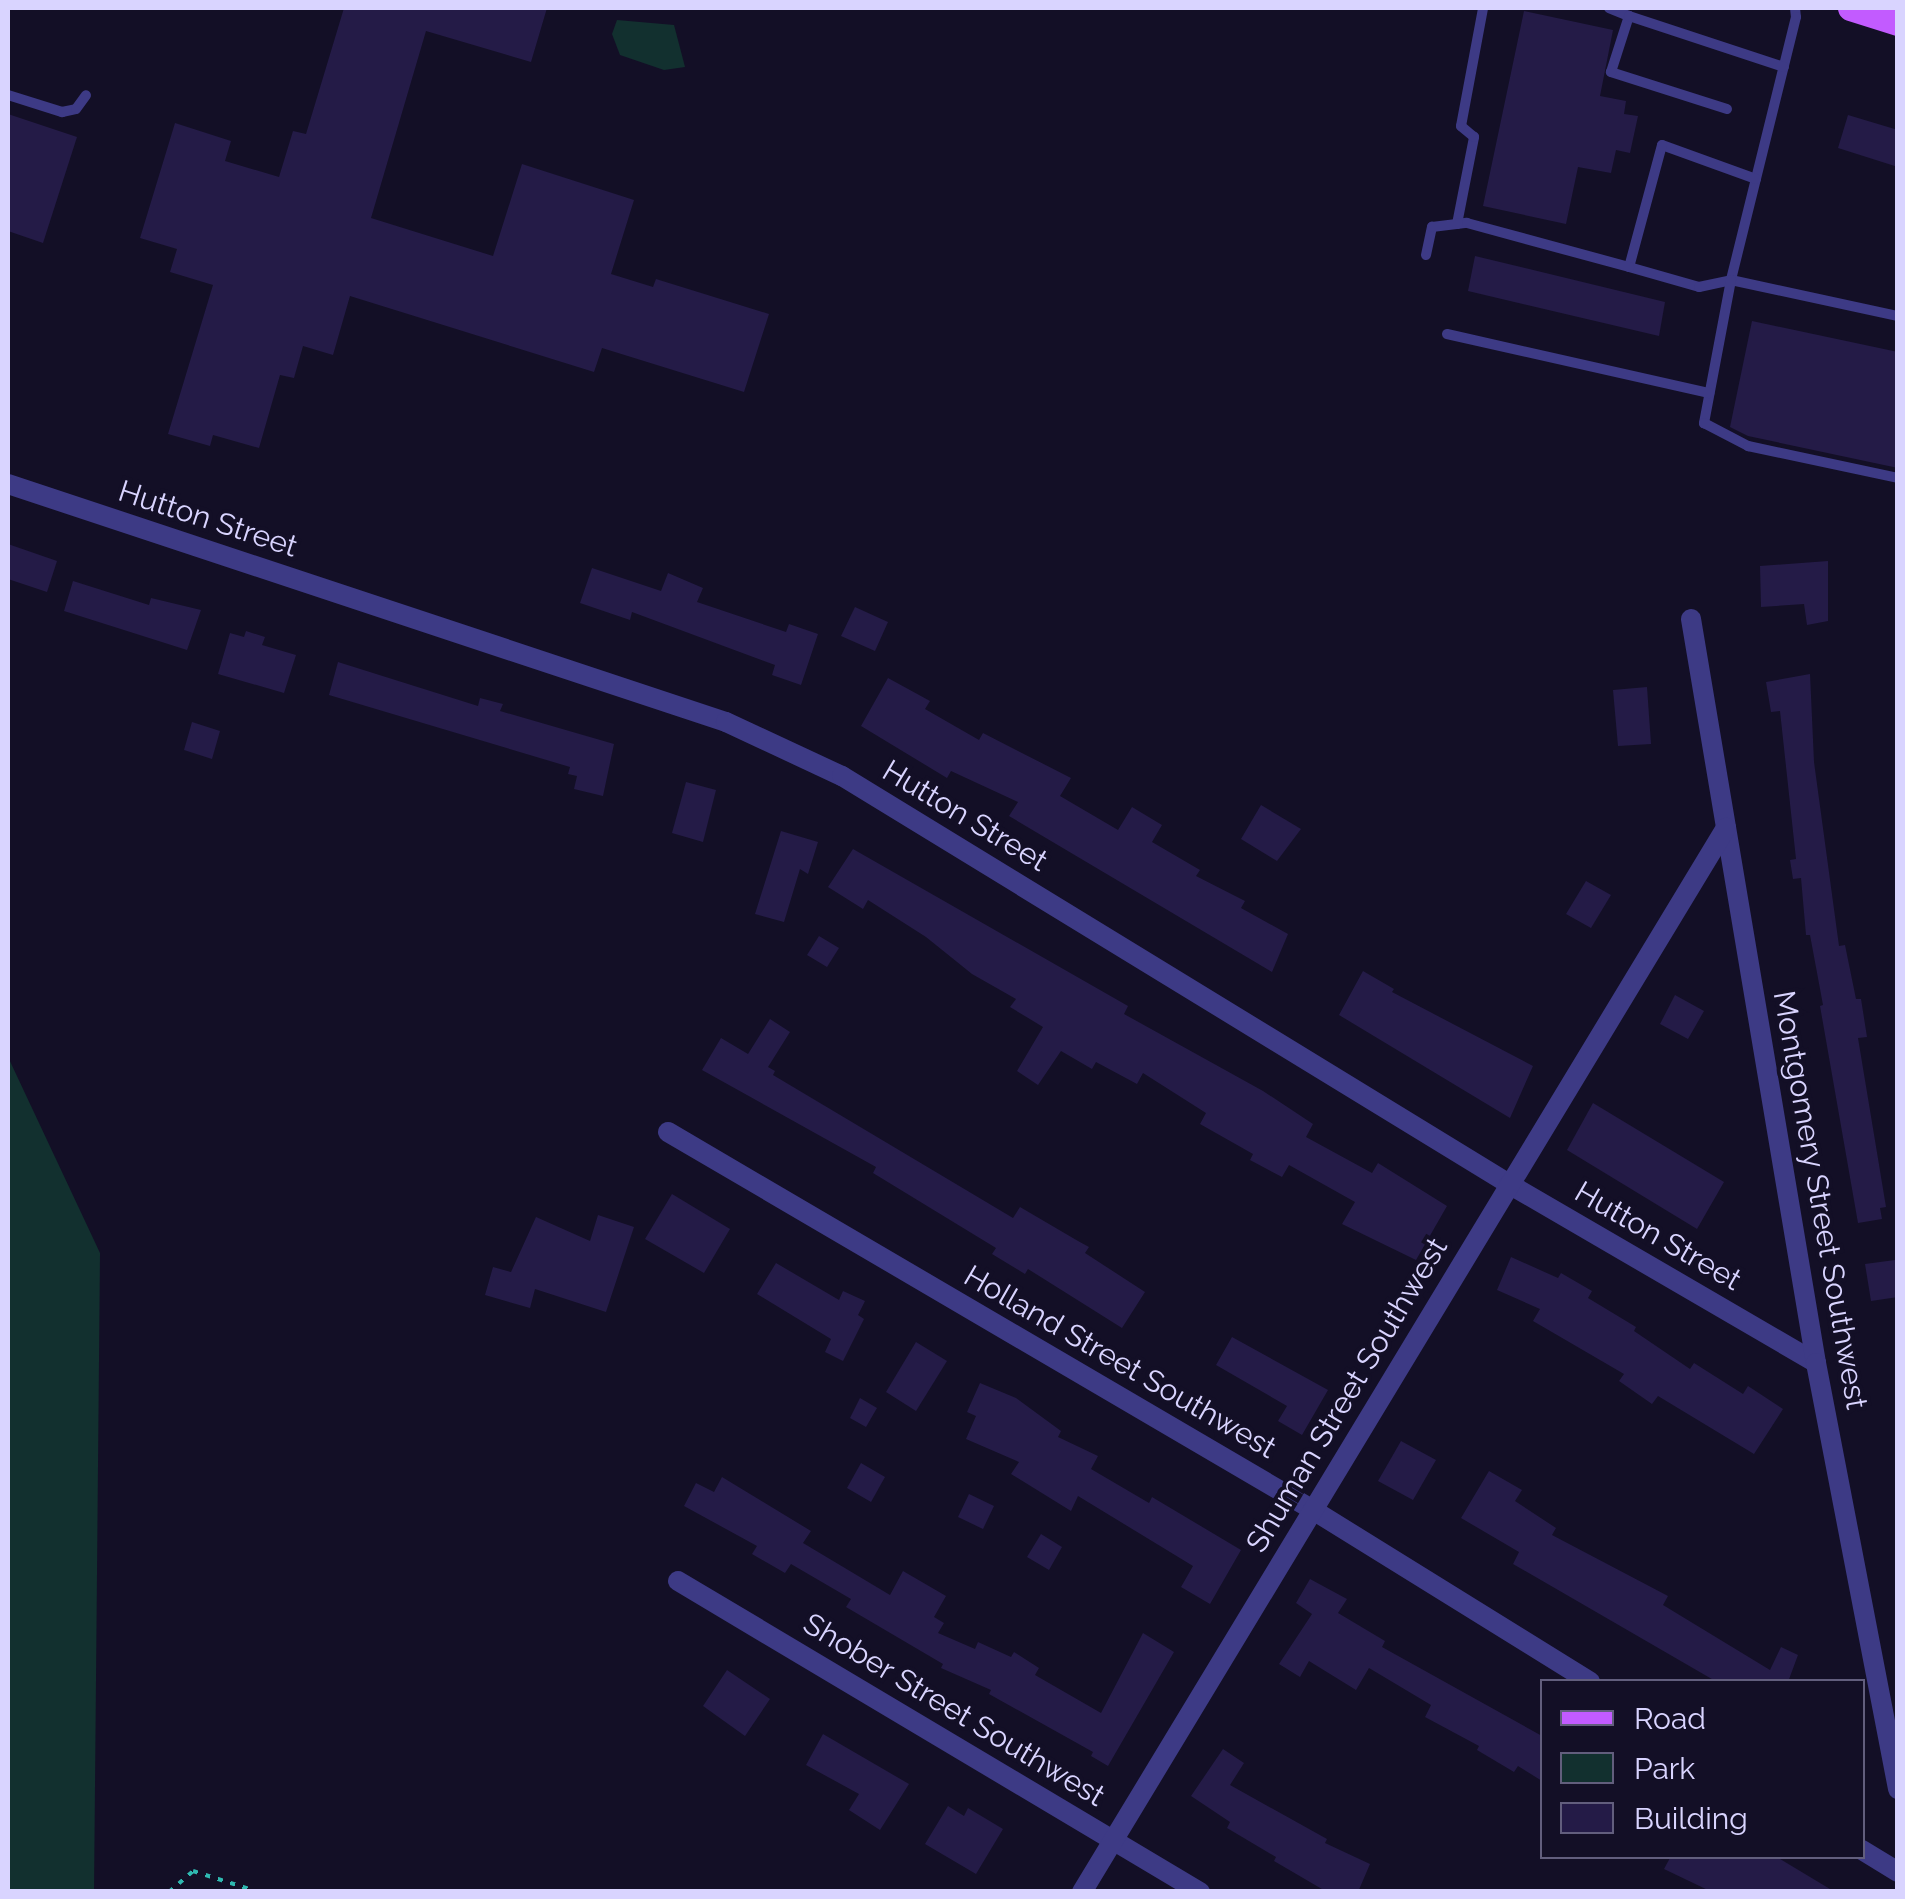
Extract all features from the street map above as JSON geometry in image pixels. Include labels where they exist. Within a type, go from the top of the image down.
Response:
[{"type":"main road","points":[[1850,8],[1898,22]]},
{"type":"street","name":"Hutton Street","points":[[8,484],[726,722],[842,776],[1509,1184],[1816,1363]]},
{"type":"street","name":"Montgomery Street Southwest","points":[[1691,619],[1816,1363],[1898,1789]]},
{"type":"street","name":"Shuman Street Southwest","points":[[1082,1892],[1726,828]]},
{"type":"street","name":"Holland Street Southwest","points":[[668,1132],[1313,1510],[1585,1679]]},
{"type":"street","name":"Shober Street Southwest","points":[[678,1581],[1200,1892]]},
{"type":"street","points":[[1865,1852],[1898,1872]]},
{"type":"lane","points":[[1457,224],[1474,138],[1461,126],[1484,8]]},
{"type":"lane","points":[[1609,8],[1784,67]]},
{"type":"lane","points":[[1795,8],[1784,67],[1730,280],[1704,423],[1748,446],[1898,478]]},
{"type":"lane","points":[[1629,16],[1611,72],[1727,110]]},
{"type":"lane","points":[[8,94],[62,112],[76,109],[86,94]]},
{"type":"lane","points":[[1629,267],[1662,145],[1756,179]]},
{"type":"lane","points":[[1426,255],[1432,227],[1457,224],[1699,287],[1730,280],[1898,316]]},
{"type":"lane","points":[[1446,334],[1710,393]]},
{"type":"path","points":[[169,1892],[193,1870],[259,1892]]},
{"type":"green space","points":[[617,20],[674,25],[685,67],[664,70],[620,55],[612,34]]},
{"type":"green space","points":[[8,1057],[100,1253],[94,1891],[8,1891]]},
{"type":"building","points":[[344,8],[547,8],[531,62],[426,31],[371,218],[493,256],[522,164],[634,200],[611,274],[653,287],[656,279],[769,314],[744,392],[602,348],[594,372],[350,296],[333,355],[303,346],[294,378],[280,375],[259,448],[213,435],[210,446],[168,434],[213,285],[170,272],[177,249],[140,238],[175,123],[231,141],[225,161],[279,177],[293,131],[306,134]]},
{"type":"building","points":[[1524,11],[1613,30],[1600,96],[1626,101],[1624,114],[1638,116],[1630,153],[1616,150],[1611,173],[1578,167],[1566,224],[1483,206]]},
{"type":"building","points":[[8,114],[77,137],[43,243],[8,231]]},
{"type":"building","points":[[1848,115],[1898,130],[1898,167],[1838,148]]},
{"type":"building","points":[[1475,256],[1665,302],[1659,336],[1468,291]]},
{"type":"building","points":[[1752,321],[1898,352],[1898,468],[1748,436],[1730,427]]},
{"type":"building","points":[[8,544],[57,561],[47,592],[8,579]]},
{"type":"building","points":[[1828,561],[1828,621],[1807,625],[1804,604],[1761,607],[1760,566]]},
{"type":"building","points":[[592,568],[661,591],[668,573],[703,588],[697,602],[786,632],[789,624],[818,634],[801,685],[772,675],[775,665],[632,612],[630,620],[580,603]]},
{"type":"building","points":[[73,581],[149,605],[151,598],[201,610],[187,650],[64,611]]},
{"type":"building","points":[[855,607],[888,622],[875,651],[841,636]]},
{"type":"building","points":[[246,631],[265,637],[262,645],[296,655],[284,693],[218,674],[230,633],[244,637]]},
{"type":"building","points":[[338,662],[478,706],[480,698],[503,704],[500,711],[614,744],[603,796],[574,789],[577,776],[568,774],[570,767],[329,695]]},
{"type":"building","points":[[1810,674],[1814,762],[1839,946],[1845,945],[1856,999],[1861,999],[1867,1037],[1858,1038],[1886,1207],[1880,1208],[1882,1219],[1858,1223],[1820,1006],[1823,1005],[1810,935],[1806,935],[1801,878],[1793,879],[1790,860],[1796,859],[1780,711],[1771,712],[1766,682]]},
{"type":"building","points":[[888,678],[930,701],[925,709],[979,740],[983,733],[1071,778],[1060,796],[1118,830],[1132,807],[1162,825],[1152,842],[1200,870],[1196,876],[1245,901],[1241,908],[1288,934],[1272,972],[1009,816],[1018,802],[951,771],[947,778],[861,726]]},
{"type":"building","points":[[1647,687],[1651,744],[1618,746],[1613,690]]},
{"type":"building","points":[[192,722],[220,731],[212,759],[184,750]]},
{"type":"building","points":[[686,782],[716,790],[703,842],[672,833]]},
{"type":"building","points":[[1261,805],[1301,829],[1277,861],[1241,839]]},
{"type":"building","points":[[781,831],[818,842],[808,874],[800,869],[784,922],[755,914]]},
{"type":"building","points":[[853,849],[1128,1006],[1124,1014],[1263,1091],[1313,1124],[1306,1137],[1372,1173],[1378,1163],[1447,1206],[1416,1260],[1342,1224],[1355,1202],[1289,1165],[1282,1177],[1250,1160],[1253,1154],[1200,1124],[1206,1113],[1143,1073],[1137,1084],[1096,1062],[1092,1069],[1061,1051],[1038,1085],[1017,1071],[1043,1027],[1010,1007],[1016,999],[972,974],[926,937],[868,900],[863,909],[828,887]]},
{"type":"building","points":[[1586,881],[1611,895],[1591,928],[1566,914]]},
{"type":"building","points":[[819,936],[839,948],[827,967],[807,955]]},
{"type":"building","points":[[1363,971],[1394,989],[1392,992],[1533,1066],[1510,1118],[1339,1015]]},
{"type":"building","points":[[1675,995],[1704,1011],[1688,1039],[1660,1024]]},
{"type":"building","points":[[770,1019],[790,1032],[768,1067],[775,1071],[773,1075],[1013,1218],[1020,1207],[1089,1247],[1085,1253],[1145,1292],[1122,1328],[1028,1269],[1025,1274],[992,1254],[996,1248],[873,1173],[876,1167],[702,1070],[721,1038],[748,1054]]},
{"type":"building","points":[[1593,1103],[1724,1182],[1697,1229],[1567,1150]]},
{"type":"building","points":[[672,1194],[730,1229],[704,1273],[645,1239]]},
{"type":"building","points":[[598,1215],[634,1227],[606,1312],[535,1289],[530,1308],[485,1295],[493,1267],[511,1272],[536,1217],[590,1241]]},
{"type":"building","points":[[1511,1257],[1558,1278],[1561,1273],[1592,1291],[1588,1298],[1636,1327],[1634,1331],[1690,1369],[1694,1363],[1743,1394],[1748,1386],[1783,1409],[1754,1454],[1658,1396],[1652,1404],[1619,1381],[1624,1374],[1533,1321],[1540,1309],[1497,1290]]},
{"type":"building","points":[[1895,1260],[1898,1297],[1871,1301],[1865,1264]]},
{"type":"building","points":[[776,1263],[839,1300],[843,1291],[865,1301],[858,1315],[864,1319],[843,1361],[825,1352],[831,1339],[757,1294]]},
{"type":"building","points":[[1232,1337],[1328,1390],[1302,1435],[1278,1421],[1287,1406],[1216,1365]]},
{"type":"building","points":[[916,1342],[947,1361],[916,1411],[886,1392]]},
{"type":"building","points":[[980,1383],[1016,1398],[1061,1431],[1058,1437],[1098,1456],[1091,1469],[1149,1503],[1152,1497],[1241,1550],[1210,1604],[1181,1587],[1193,1566],[1078,1496],[1071,1511],[1011,1474],[1019,1462],[966,1439],[976,1416],[967,1412]]},
{"type":"building","points":[[860,1398],[877,1408],[866,1427],[850,1418]]},
{"type":"building","points":[[1401,1441],[1436,1460],[1413,1500],[1378,1481]]},
{"type":"building","points":[[861,1463],[885,1477],[871,1502],[847,1488]]},
{"type":"building","points":[[1489,1471],[1522,1490],[1515,1501],[1556,1528],[1552,1535],[1668,1596],[1663,1605],[1770,1670],[1781,1647],[1798,1655],[1789,1679],[1712,1679],[1513,1564],[1519,1552],[1461,1518]]},
{"type":"building","points":[[722,1477],[811,1531],[803,1543],[890,1595],[903,1571],[946,1596],[934,1617],[944,1623],[938,1633],[975,1649],[978,1642],[1011,1657],[1014,1652],[1039,1668],[1035,1675],[1101,1713],[1143,1633],[1174,1652],[1108,1766],[1091,1756],[1093,1752],[989,1694],[991,1690],[941,1668],[943,1664],[846,1607],[851,1599],[791,1564],[785,1573],[752,1554],[757,1546],[684,1506],[696,1483],[714,1492]]},
{"type":"building","points":[[969,1494],[994,1506],[983,1529],[958,1517]]},
{"type":"building","points":[[1041,1534],[1062,1547],[1049,1570],[1027,1557]]},
{"type":"building","points":[[1310,1579],[1347,1599],[1338,1613],[1385,1641],[1382,1647],[1540,1735],[1540,1780],[1518,1766],[1514,1772],[1477,1750],[1479,1746],[1425,1717],[1431,1705],[1369,1668],[1356,1690],[1309,1661],[1300,1677],[1279,1664],[1312,1614],[1296,1603]]},
{"type":"building","points":[[727,1670],[770,1699],[745,1736],[703,1706]]},
{"type":"building","points":[[823,1734],[909,1784],[880,1830],[849,1810],[859,1794],[806,1765]]},
{"type":"building","points":[[1223,1749],[1244,1763],[1230,1785],[1327,1839],[1325,1843],[1370,1864],[1358,1892],[1327,1892],[1227,1828],[1230,1822],[1191,1796]]},
{"type":"building","points":[[948,1806],[964,1816],[968,1808],[1003,1829],[976,1874],[925,1844]]},
{"type":"building","points":[[1669,1859],[1780,1859],[1835,1892],[1712,1892],[1664,1869]]}]
